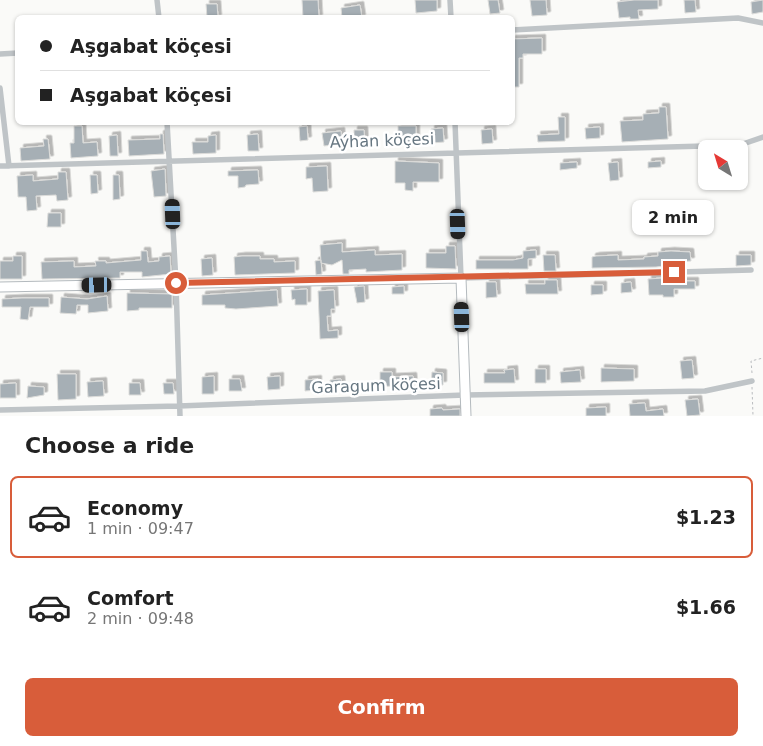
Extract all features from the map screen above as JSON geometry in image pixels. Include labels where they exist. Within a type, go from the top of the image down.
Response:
[{"type":"street","points":[[157,0],[159,15]]},
{"type":"street","points":[[450,0],[450,15]]},
{"type":"street","points":[[515,30],[738,18],[763,23]]},
{"type":"street","points":[[0,54],[15,53]]},
{"type":"street","points":[[0,88],[9,166]]},
{"type":"street","points":[[167,125],[176,283],[180,416]]},
{"type":"street","points":[[454,125],[466,416]]},
{"type":"street","name":"Aýhan köçesi","points":[[0,166],[740,144],[763,137]]},
{"type":"street","points":[[0,287],[751,270]]},
{"type":"street","name":"Garagum köçesi","points":[[0,410],[179,406],[465,395],[705,390],[752,381]]},
{"type":"building","points":[[302,0],[318,0],[319,15],[303,15]]},
{"type":"building","points":[[415,0],[437,0],[437,11],[416,13]]},
{"type":"building","points":[[488,0],[498,0],[500,13],[490,14]]},
{"type":"building","points":[[530,0],[546,0],[547,15],[532,16]]},
{"type":"building","points":[[658,0],[658,9],[638,10],[639,19],[630,19],[630,17],[619,18],[617,2]]},
{"type":"building","points":[[684,0],[695,0],[696,12],[685,13]]},
{"type":"building","points":[[763,0],[763,12],[752,14],[751,2]]},
{"type":"building","points":[[206,4],[217,4],[218,15],[207,15]]},
{"type":"building","points":[[360,5],[362,15],[342,15],[341,8]]},
{"type":"building","points":[[542,38],[542,54],[523,54],[523,58],[519,58],[519,87],[515,87],[515,39]]},
{"type":"building","points":[[659,107],[666,107],[668,139],[622,142],[620,121],[643,120],[643,114],[659,113]]},
{"type":"building","points":[[558,117],[565,117],[565,141],[538,142],[537,135],[559,134]]},
{"type":"building","points":[[74,126],[82,126],[83,143],[97,142],[98,156],[71,158],[70,143],[74,143]]},
{"type":"building","points":[[307,126],[308,140],[300,141],[299,127]]},
{"type":"building","points":[[398,126],[416,126],[416,144],[398,145]]},
{"type":"building","points":[[600,127],[600,138],[586,139],[585,128]]},
{"type":"building","points":[[443,128],[444,142],[432,143],[431,129]]},
{"type":"building","points":[[492,129],[493,143],[482,144],[481,130]]},
{"type":"building","points":[[354,130],[364,130],[365,146],[354,146]]},
{"type":"building","points":[[341,131],[342,144],[324,146],[322,133]]},
{"type":"building","points":[[160,134],[163,134],[164,154],[129,156],[128,140],[160,139]]},
{"type":"building","points":[[258,134],[259,151],[248,151],[247,135]]},
{"type":"building","points":[[117,135],[118,156],[110,156],[109,136]]},
{"type":"building","points":[[216,135],[216,153],[193,154],[192,142],[208,142],[208,136]]},
{"type":"building","points":[[43,139],[48,139],[50,159],[21,161],[20,148],[44,146]]},
{"type":"building","points":[[395,161],[439,163],[439,182],[413,182],[413,191],[405,190],[405,183],[395,183]]},
{"type":"building","points":[[661,161],[661,167],[648,168],[648,162]]},
{"type":"building","points":[[577,162],[577,168],[560,170],[560,163]]},
{"type":"building","points":[[618,162],[619,180],[610,181],[608,163]]},
{"type":"building","points":[[327,166],[328,191],[313,192],[312,178],[306,179],[306,167]]},
{"type":"building","points":[[165,169],[166,196],[154,197],[151,171]]},
{"type":"building","points":[[258,170],[259,184],[246,185],[245,187],[238,188],[238,176],[228,176],[228,171]]},
{"type":"building","points":[[58,172],[66,172],[68,200],[57,201],[56,195],[36,196],[37,210],[27,211],[26,197],[18,197],[17,176],[33,175],[33,181],[58,179]]},
{"type":"building","points":[[90,175],[97,175],[98,193],[91,194]]},
{"type":"building","points":[[113,175],[119,175],[120,199],[113,200]]},
{"type":"building","points":[[48,213],[61,213],[61,227],[47,227]]},
{"type":"building","points":[[342,243],[342,252],[375,250],[375,255],[402,254],[402,270],[366,272],[366,269],[349,270],[349,274],[343,274],[342,260],[332,265],[321,263],[320,245]]},
{"type":"building","points":[[446,246],[455,246],[456,269],[426,268],[426,253],[446,253]]},
{"type":"building","points":[[536,250],[536,258],[528,259],[528,269],[476,269],[476,260],[513,260],[523,258],[523,251]]},
{"type":"building","points":[[141,251],[147,251],[148,262],[159,261],[159,257],[170,256],[171,274],[142,277],[142,272],[120,272],[120,278],[42,279],[41,262],[74,261],[74,267],[96,266],[95,261],[106,261],[106,263],[141,260]]},
{"type":"building","points":[[658,252],[690,252],[691,261],[672,262],[672,265],[656,267],[592,268],[592,257],[596,256],[618,255],[618,260],[644,259],[644,257],[658,256]]},
{"type":"building","points":[[543,255],[555,255],[556,271],[544,271]]},
{"type":"building","points":[[736,255],[751,255],[751,265],[736,266]]},
{"type":"building","points":[[13,256],[22,256],[22,279],[0,279],[0,261],[13,261]]},
{"type":"building","points":[[260,256],[260,259],[274,259],[274,262],[295,261],[295,273],[235,275],[234,257]]},
{"type":"building","points":[[212,258],[213,275],[202,276],[201,259]]},
{"type":"building","points":[[321,260],[322,274],[316,275],[315,261]]},
{"type":"building","points":[[675,278],[675,281],[695,281],[695,289],[674,289],[674,297],[649,295],[648,279]]},
{"type":"building","points":[[545,280],[557,280],[558,294],[526,294],[525,284],[545,284]]},
{"type":"building","points":[[486,282],[496,282],[497,297],[486,298]]},
{"type":"building","points":[[631,282],[632,292],[621,293],[621,283]]},
{"type":"building","points":[[591,285],[603,285],[603,294],[591,295]]},
{"type":"building","points":[[364,286],[365,302],[357,303],[354,287]]},
{"type":"building","points":[[404,286],[404,294],[392,294],[392,287]]},
{"type":"building","points":[[307,289],[307,305],[295,305],[295,299],[292,300],[291,290]]},
{"type":"building","points":[[277,290],[278,306],[236,309],[225,308],[225,305],[202,305],[202,295]]},
{"type":"building","points":[[334,290],[335,309],[331,309],[331,316],[327,316],[328,331],[338,330],[338,338],[320,339],[318,291]]},
{"type":"building","points":[[127,293],[172,294],[172,308],[139,308],[139,310],[127,311]]},
{"type":"building","points":[[107,296],[108,311],[88,313],[88,305],[77,305],[76,314],[60,313],[61,297],[87,299]]},
{"type":"building","points":[[49,298],[49,307],[30,307],[28,320],[20,319],[21,307],[2,307],[2,299]]},
{"type":"building","points":[[692,360],[694,378],[682,379],[680,361]]},
{"type":"building","points":[[601,368],[634,369],[634,381],[601,382]]},
{"type":"building","points":[[514,369],[515,383],[484,383],[484,373],[505,373],[504,370]]},
{"type":"building","points":[[535,369],[546,369],[546,383],[535,383]]},
{"type":"building","points":[[580,370],[581,382],[561,383],[560,372]]},
{"type":"building","points":[[380,372],[392,372],[392,377],[413,376],[414,387],[380,386]]},
{"type":"building","points":[[432,372],[443,373],[443,385],[431,385]]},
{"type":"building","points":[[57,374],[76,374],[76,399],[58,400]]},
{"type":"building","points":[[214,376],[214,394],[202,394],[202,377]]},
{"type":"building","points":[[280,376],[280,389],[268,390],[267,377]]},
{"type":"building","points":[[229,379],[240,379],[242,391],[229,391]]},
{"type":"building","points":[[318,379],[318,390],[305,391],[305,380]]},
{"type":"building","points":[[341,379],[342,389],[330,390],[330,380]]},
{"type":"building","points":[[103,381],[104,396],[88,397],[87,382]]},
{"type":"building","points":[[16,383],[16,398],[0,398],[0,384]]},
{"type":"building","points":[[129,383],[140,383],[141,395],[129,395]]},
{"type":"building","points":[[163,383],[173,383],[174,394],[164,394]]},
{"type":"building","points":[[28,386],[44,387],[44,395],[27,398]]},
{"type":"building","points":[[698,399],[700,415],[687,416],[685,400]]},
{"type":"building","points":[[645,403],[646,411],[663,409],[664,416],[630,416],[629,404]]},
{"type":"building","points":[[606,407],[606,416],[586,416],[586,408]]},
{"type":"building","points":[[442,408],[443,410],[460,409],[460,416],[430,416],[430,409]]},
{"type":"route","points":[[176,283],[674,272]]}]
